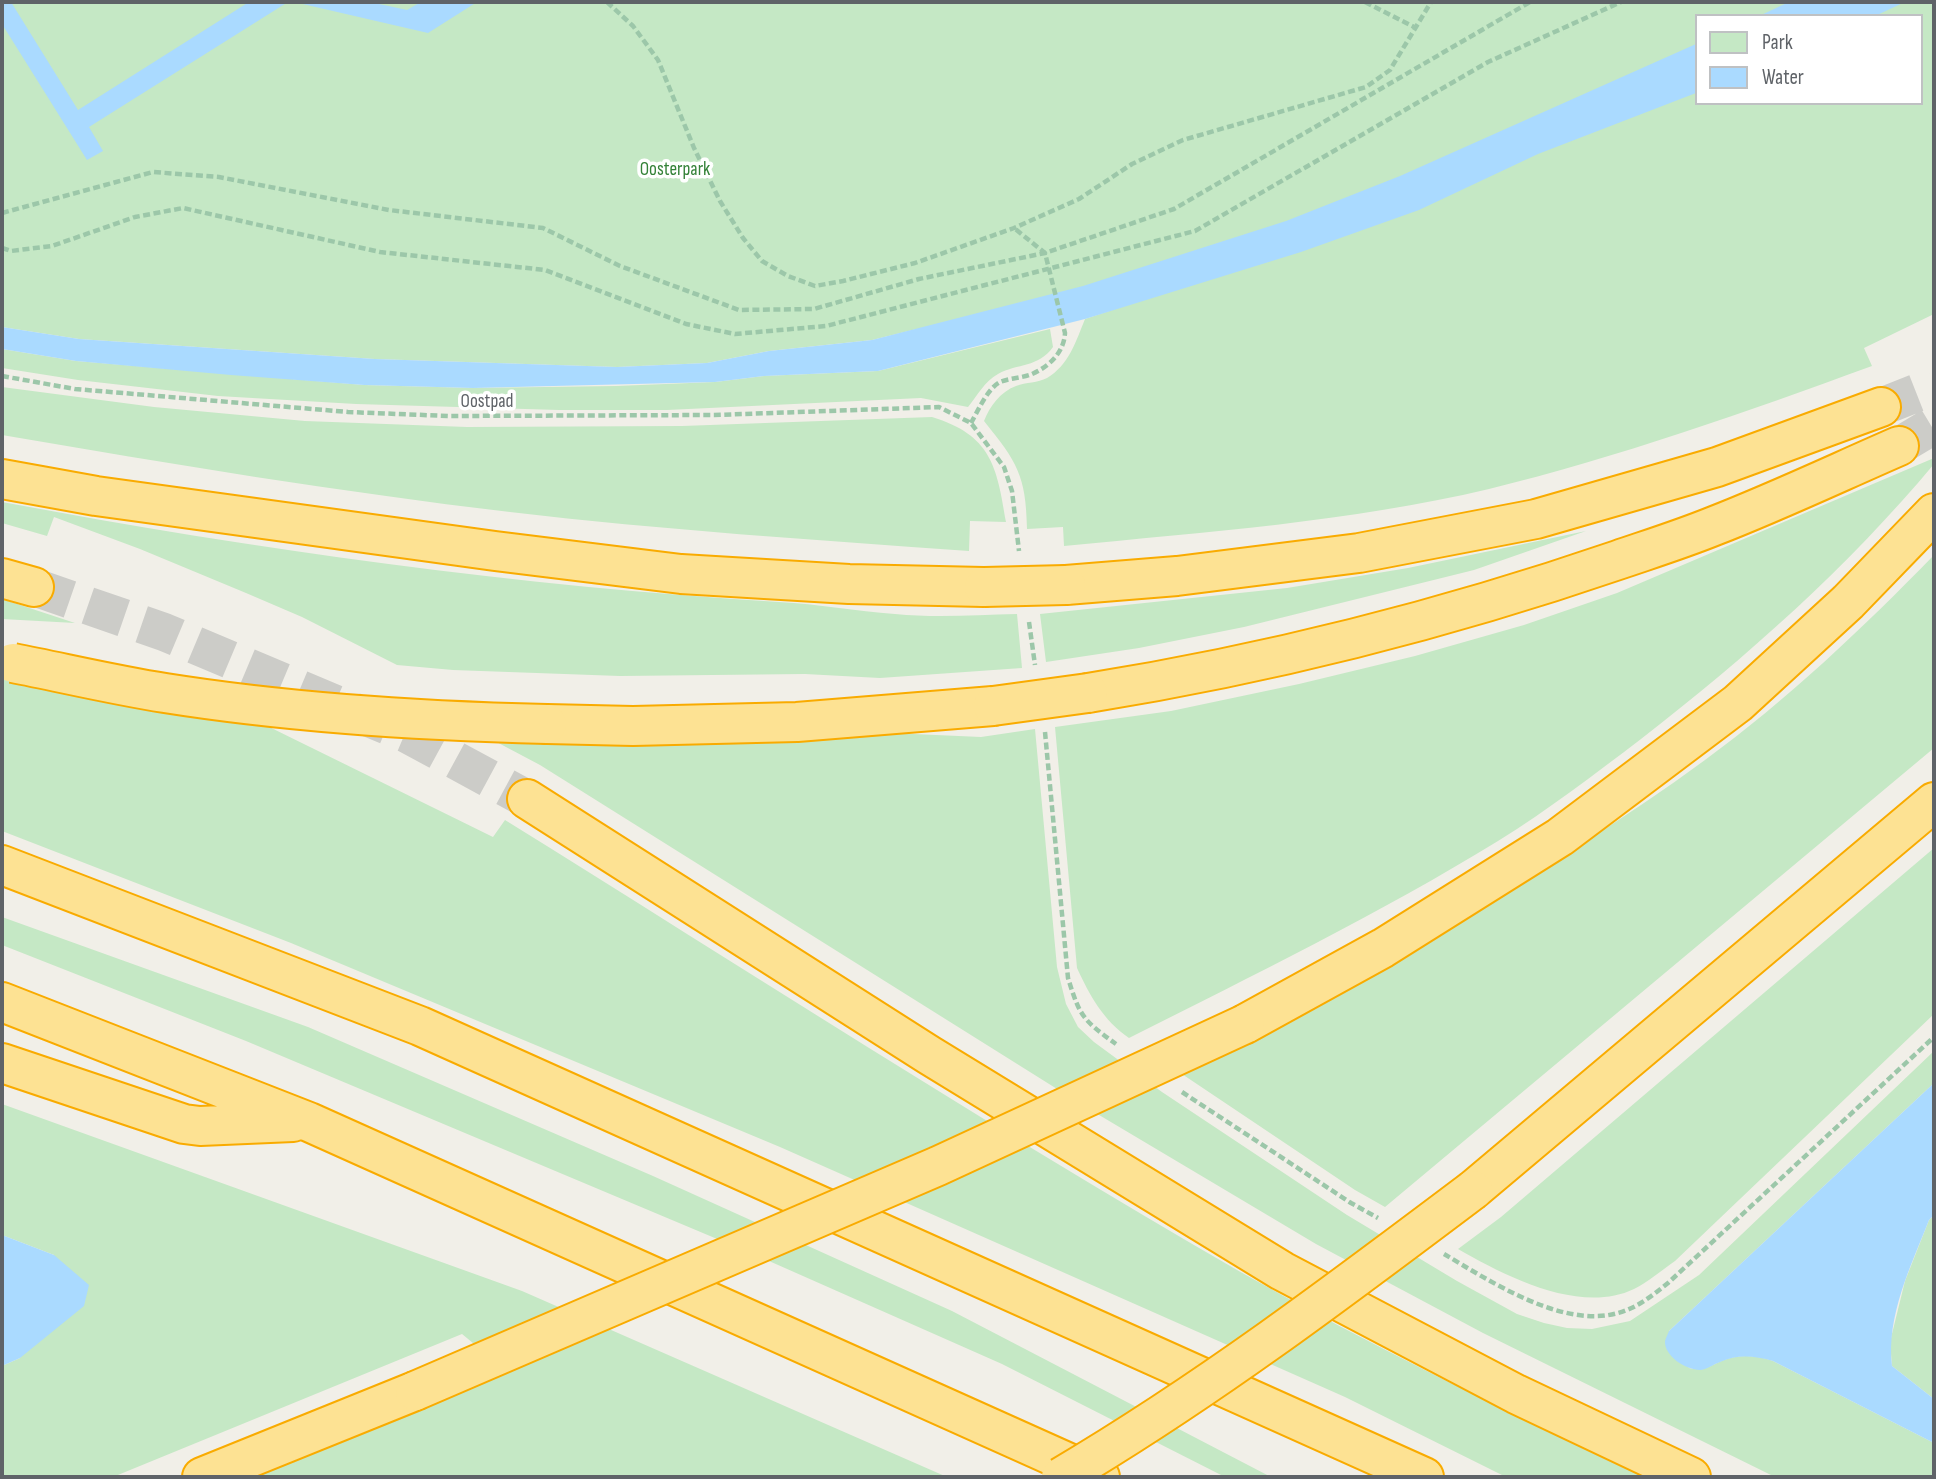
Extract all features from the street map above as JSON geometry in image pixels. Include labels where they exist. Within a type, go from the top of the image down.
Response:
[{"type":"highway","points":[[2,479],[151,504],[681,574],[849,584],[984,587],[1066,585],[1178,576],[1359,553],[1536,519],[1717,467],[1881,407]]},
{"type":"highway","points":[[8,662],[165,693],[320,712],[451,722],[633,726],[797,722],[993,706],[1155,682],[1288,655],[1430,619],[1561,580],[1713,527],[1899,446]]},
{"type":"highway","points":[[202,1477],[415,1391],[938,1166],[1245,1024],[1383,948],[1560,837],[1738,703],[1848,602],[1934,513]]},
{"type":"highway","points":[[527,800],[929,1055],[1282,1271],[1516,1394],[1691,1477]]},
{"type":"highway","points":[[1061,1477],[1270,1342],[1473,1190],[1934,802]]},
{"type":"highway","points":[[2,865],[420,1026],[1424,1477]]},
{"type":"highway","points":[[2,1002],[309,1122],[1100,1477]]},
{"type":"highway","points":[[2,1063],[184,1124],[200,1126],[309,1122]]},
{"type":"path","points":[[607,2],[633,26],[658,60],[699,159],[743,238],[762,261],[788,276],[815,286],[915,263],[1014,228],[1079,199],[1132,164],[1183,140],[1366,87],[1390,69],[1431,2]]},
{"type":"path","points":[[1365,2],[1416,28]]},
{"type":"path","points":[[2,213],[153,172],[219,177],[389,210],[543,228],[620,266],[739,310],[814,309],[919,279],[1045,253],[1174,209],[1530,2]]},
{"type":"path","points":[[2,248],[11,251],[52,246],[135,217],[183,208],[380,252],[545,270],[686,324],[735,334],[826,326],[1195,231],[1488,62],[1621,2]]},
{"type":"path","points":[[1366,87],[1371,94]]},
{"type":"path","points":[[1014,228],[1045,253],[1049,268]]},
{"type":"path","name":"Oostpad","points":[[2,376],[75,389],[348,412],[448,416],[700,415],[939,407],[971,424],[998,383],[1033,374],[1053,360],[1064,346],[1065,333],[1049,268]]},
{"type":"green space","name":"Oosterpark","points":[[2,2],[1934,2],[1934,314],[1864,348],[1872,366],[1777,400],[1682,433],[1538,476],[1489,489],[1384,510],[1224,531],[1064,546],[1063,527],[1027,529],[1024,495],[1018,470],[984,421],[1005,392],[1020,385],[1043,380],[1055,373],[1071,352],[1085,319],[1115,309],[917,329],[872,340],[769,351],[707,363],[617,367],[375,359],[79,339],[2,327]]},
{"type":"green space","points":[[1050,329],[1053,347],[1047,354],[1034,362],[993,377],[968,407],[921,398],[667,410],[356,404],[218,396],[78,380],[2,368],[2,349],[76,361],[364,385],[473,388],[616,386],[878,371]]},
{"type":"green space","points":[[2,387],[154,407],[305,421],[467,427],[682,426],[932,417],[967,433],[988,455],[999,484],[1006,522],[970,521],[969,551],[625,524],[383,496],[2,435]]},
{"type":"green space","points":[[1934,458],[1934,464],[1867,539],[1758,643],[1641,739],[1517,829],[1362,919],[1129,1038],[1098,1007],[1077,968],[1055,727],[1171,711],[1299,684],[1415,656],[1524,625],[1617,593]]},
{"type":"green space","points":[[2,502],[292,551],[486,576],[808,604],[880,613],[956,616],[1017,614],[1022,668],[880,678],[805,674],[620,676],[453,670],[397,665],[302,617],[140,549],[54,517],[47,536],[2,523]]},
{"type":"green space","points":[[1586,531],[1474,570],[1244,627],[1139,648],[1046,662],[1040,614],[1287,588],[1408,568]]},
{"type":"green space","points":[[1934,555],[1934,748],[1385,1207],[1355,1190],[1173,1068],[1445,924],[1578,846],[1642,804],[1705,760],[1795,688]]},
{"type":"green space","points":[[2,599],[75,623],[2,619]]},
{"type":"green space","points":[[2,679],[249,717],[493,837],[505,820],[960,1105],[1237,1270],[1388,1351],[1644,1477],[1506,1477],[1345,1397],[780,1147],[291,943],[2,831]]},
{"type":"green space","points":[[1035,729],[1057,967],[1066,1004],[1078,1027],[1162,1092],[1347,1215],[1517,1314],[1567,1328],[1592,1329],[1630,1321],[1699,1275],[1934,1051],[1934,1083],[1669,1331],[1689,1368],[1705,1368],[1739,1357],[1773,1361],[1934,1443],[1934,1477],[1775,1477],[1483,1333],[1316,1244],[1089,1109],[540,765],[489,738],[891,733],[981,737]]},
{"type":"green space","points":[[1934,848],[1934,1014],[1675,1261],[1634,1289],[1613,1296],[1590,1298],[1543,1289],[1458,1249],[1501,1217]]},
{"type":"green space","points":[[2,917],[308,1027],[653,1176],[952,1311],[1271,1477],[1225,1477],[1002,1364],[760,1257],[246,1041],[2,945]]},
{"type":"green space","points":[[2,1104],[522,1291],[947,1477],[235,1477],[502,1367],[462,1334],[113,1477],[2,1477],[2,1366],[20,1358],[54,1255],[2,1235]]},
{"type":"green space","points":[[1934,1215],[1934,1399],[1892,1366],[1890,1342],[1905,1281],[1929,1220]]},
{"type":"water","points":[[2,2],[11,2],[78,110],[249,2],[288,2],[89,127],[103,151],[87,160],[2,24]]},
{"type":"water","points":[[294,2],[370,2],[407,10],[421,2],[477,2],[428,33]]},
{"type":"water","points":[[1789,2],[1905,2],[1879,14],[1763,14]]},
{"type":"water","points":[[1694,45],[1694,94],[1538,154],[1419,210],[1301,252],[1085,319],[878,371],[764,376],[715,382],[473,388],[364,385],[231,375],[76,361],[2,349],[2,327],[79,339],[375,359],[617,367],[707,363],[769,351],[872,340],[1083,286],[1286,221],[1400,176]]},
{"type":"water","points":[[1934,1083],[1934,1215],[1929,1220],[1901,1292],[1891,1347],[1892,1366],[1934,1399],[1934,1443],[1773,1361],[1740,1357],[1727,1359],[1700,1370],[1683,1365],[1672,1357],[1665,1341],[1669,1331]]},
{"type":"water","points":[[2,1235],[54,1255],[89,1285],[84,1306],[20,1358],[2,1366]]},
{"type":"tunnel","points":[[1881,407],[1934,386]]},
{"type":"tunnel","points":[[1899,446],[1934,425]]},
{"type":"tunnel","points":[[34,587],[164,632],[407,734],[527,799]]}]
